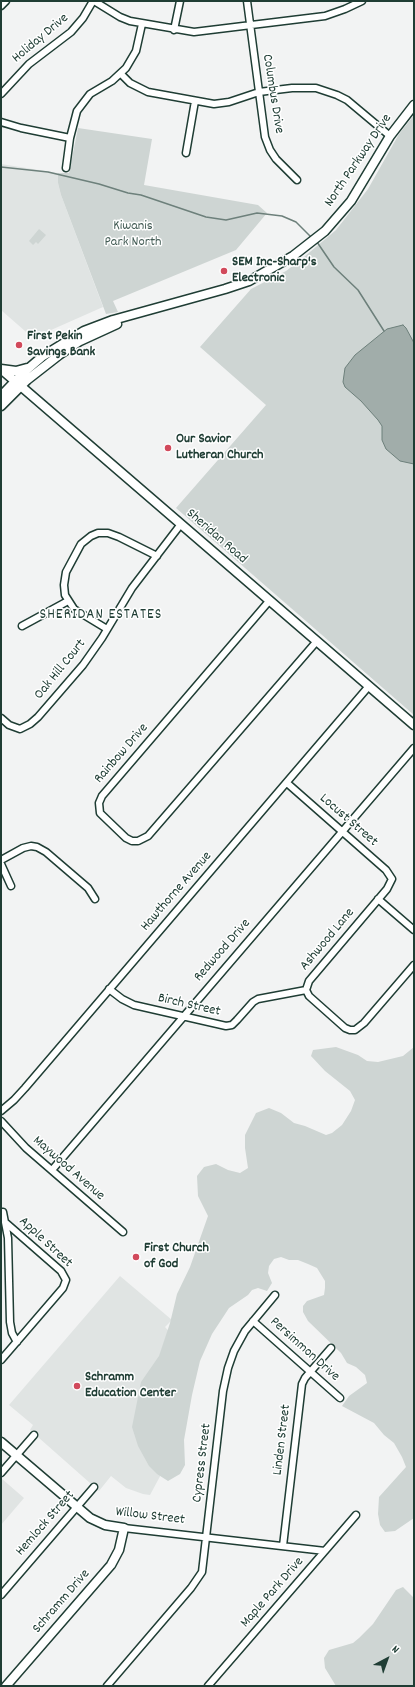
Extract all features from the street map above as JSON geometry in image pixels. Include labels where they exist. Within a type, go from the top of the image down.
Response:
[{"type":"street","points":[[1,6],[6,1]]},
{"type":"street","points":[[94,1],[126,20],[174,30],[199,32],[325,16],[362,1]]},
{"type":"street","name":"Holiday Drive","points":[[1,94],[24,68],[71,32],[83,18],[94,1]]},
{"type":"street","points":[[174,30],[180,1]]},
{"type":"street","name":"Columbus Drive","points":[[247,1],[264,132],[268,146],[279,163],[297,180]]},
{"type":"street","points":[[66,168],[70,138],[76,116],[83,102],[90,94],[121,74],[134,56],[142,24]]},
{"type":"street","points":[[121,74],[130,83],[143,90],[211,103],[222,103],[259,92],[306,87],[327,91],[352,104],[390,136]]},
{"type":"street","points":[[186,153],[195,101]]},
{"type":"street","name":"North Parkway Drive","points":[[1,406],[4,396],[32,370],[80,341],[114,325],[152,310],[249,281],[281,265],[313,241],[332,224],[351,201],[390,136],[414,104]]},
{"type":"street","points":[[1,122],[21,128],[70,138]]},
{"type":"street","points":[[1,369],[16,371],[32,370],[31,386],[36,400],[23,395],[4,396],[5,383],[1,369]]},
{"type":"street","name":"Sheridan Road","points":[[1,369],[414,725]]},
{"type":"street","name":"Oak Hill Court","points":[[1,718],[9,725],[17,729],[23,728],[30,724],[79,669],[107,629],[132,588],[181,524]]},
{"type":"street","points":[[107,629],[80,613],[68,601],[64,585],[66,572],[81,544],[91,536],[101,533],[114,535],[157,556]]},
{"type":"street","name":"Rainbow Drive","points":[[270,600],[102,796],[99,803],[100,813],[126,838],[132,841],[138,841],[148,836],[317,641]]},
{"type":"street","points":[[22,626],[68,601]]},
{"type":"street","name":"Hawthorne Avenue","points":[[1,1111],[18,1096],[369,686]]},
{"type":"street","name":"Redwood Drive","points":[[52,1170],[414,748]]},
{"type":"street","name":"Locust Street","points":[[287,783],[386,870],[392,879]]},
{"type":"street","points":[[1,860],[25,847],[37,847],[46,852],[88,888],[95,899]]},
{"type":"street","points":[[1,864],[11,886]]},
{"type":"street","name":"Ashwood Lane","points":[[392,879],[388,887],[312,977],[307,984],[306,990],[312,1000],[342,1026],[348,1030],[355,1030],[364,1024],[414,965]]},
{"type":"street","points":[[378,899],[414,930]]},
{"type":"street","name":"Birch Street","points":[[109,989],[122,999],[134,1005],[182,1017],[228,1026],[237,1020],[253,1002],[258,999],[306,990]]},
{"type":"street","name":"Maywood Avenue","points":[[1,1120],[18,1141],[123,1232]]},
{"type":"street","points":[[1,1360],[17,1342],[12,1333],[10,1322],[8,1238],[3,1212]]},
{"type":"street","name":"Apple Street","points":[[6,1224],[63,1274],[66,1280],[63,1288],[17,1342]]},
{"type":"street","name":"Cypress Street","points":[[107,1686],[196,1582],[203,1569],[226,1375],[234,1351],[253,1321],[275,1295]]},
{"type":"street","name":"Persimmon Drive","points":[[253,1321],[340,1398]]},
{"type":"street","name":"Linden Street","points":[[283,1546],[303,1381],[331,1348]]},
{"type":"street","points":[[1,1473],[34,1435]]},
{"type":"street","name":"Willow Street","points":[[1,1442],[96,1522],[124,1528],[325,1551]]},
{"type":"street","name":"Hemlock Street","points":[[1,1595],[94,1487]]},
{"type":"street","name":"Maple Park Drive","points":[[208,1686],[356,1515]]},
{"type":"street","name":"Schramm Drive","points":[[6,1686],[110,1565],[119,1550],[124,1528]]},
{"type":"shaded area","points":[[1,164],[58,173],[58,183],[61,195],[103,307],[33,338],[1,310]]},
{"type":"shaded area","points":[[403,325],[414,343],[414,464],[400,461],[386,449],[382,440],[382,426],[361,401],[345,387],[343,382],[345,368],[355,355],[387,329]]},
{"type":"shaded area","points":[[120,1276],[172,1320],[165,1327],[191,1355],[179,1441],[150,1495],[126,1488],[111,1476],[99,1491],[30,1430],[33,1425],[9,1405]]},
{"type":"shaded area","points":[[1,1478],[24,1498],[1,1525]]},
{"type":"green space","points":[[414,115],[414,715],[176,508],[266,405],[200,347],[251,289],[286,271],[336,230],[368,189],[399,134]]},
{"type":"green space","name":"Kiwanis Park North","points":[[78,128],[152,139],[144,185],[258,205],[267,213],[236,250],[113,301],[118,312],[106,314],[61,195],[58,183],[58,173],[69,173]]},
{"type":"green space","points":[[39,229],[46,235],[38,244],[36,242],[33,245],[29,241]]},
{"type":"green space","points":[[336,1047],[358,1055],[367,1061],[378,1062],[403,1056],[414,1047],[414,1518],[395,1531],[385,1532],[380,1525],[378,1514],[379,1497],[406,1467],[394,1443],[384,1435],[374,1423],[342,1406],[349,1396],[367,1383],[365,1375],[356,1367],[347,1363],[341,1353],[308,1321],[303,1312],[303,1306],[307,1301],[324,1295],[325,1281],[317,1268],[298,1260],[289,1260],[281,1257],[274,1259],[269,1266],[268,1273],[272,1283],[267,1291],[258,1288],[252,1290],[248,1295],[229,1308],[212,1334],[200,1361],[192,1395],[184,1440],[185,1465],[180,1474],[168,1481],[157,1474],[149,1466],[138,1446],[132,1427],[141,1382],[159,1356],[170,1323],[177,1294],[190,1267],[208,1216],[198,1196],[197,1176],[204,1167],[216,1164],[228,1170],[240,1173],[248,1168],[245,1135],[256,1113],[269,1108],[281,1113],[294,1123],[326,1135],[332,1133],[342,1125],[351,1111],[355,1100],[350,1091],[325,1071],[311,1056],[313,1050]]},
{"type":"green space","points":[[403,1587],[414,1598],[414,1686],[336,1686],[325,1668],[324,1658],[329,1650],[353,1643],[359,1638],[373,1624],[396,1590]]},
{"type":"waterway","points":[[1,167],[48,172],[99,184],[128,193],[141,195],[206,217],[226,220],[257,213],[282,216],[296,222],[312,238]]},
{"type":"waterway","points":[[317,242],[334,267],[358,290],[384,331]]},
{"type":"place","name":"SEM Inc-Sharp's Electronic","points":[[224,271]]},
{"type":"place","name":"First Pekin Savings Bank","points":[[19,345]]},
{"type":"place","name":"Our Savior Lutheran Church","points":[[168,448]]},
{"type":"place","name":"First Church of God","points":[[136,1257]]},
{"type":"place","name":"Schramm Education Center","points":[[77,1386]]},
{"type":"district","name":"SHERIDAN ESTATES","points":[[101,616]]}]
